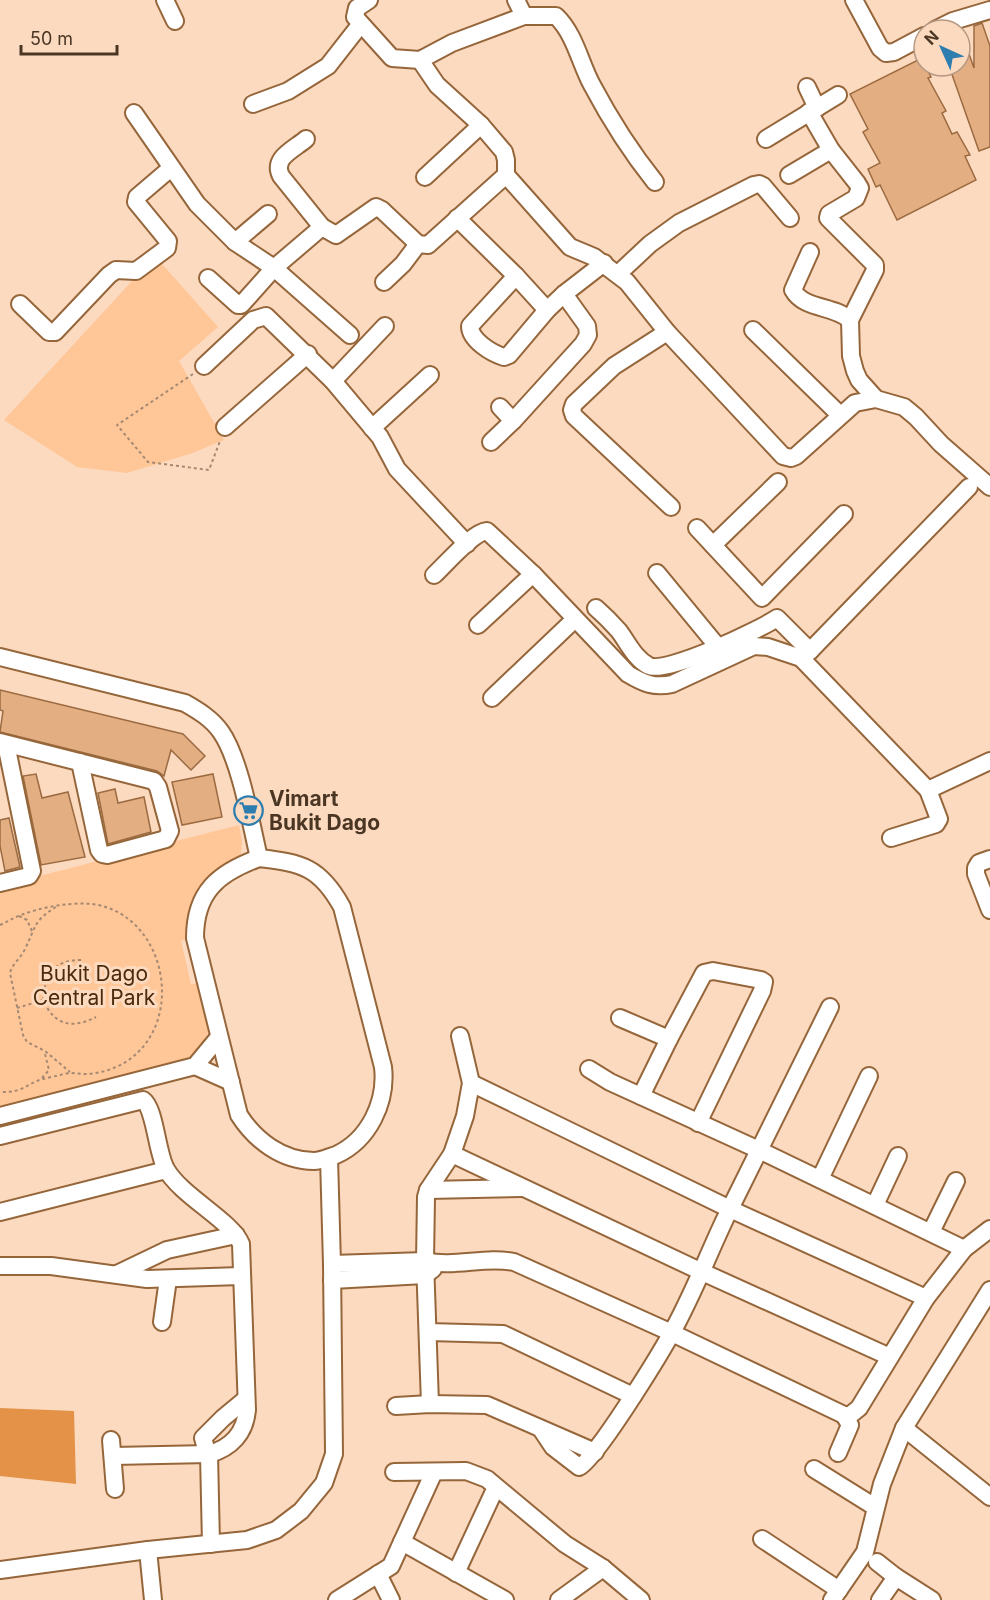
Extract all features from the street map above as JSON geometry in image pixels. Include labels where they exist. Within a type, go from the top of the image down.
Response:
[{"type":"street","points":[[165,0],[175,21]]},
{"type":"street","points":[[369,0],[357,8],[355,17],[392,58],[420,60],[452,43],[524,16],[552,15],[559,19],[573,41],[591,83],[610,117],[655,182]]},
{"type":"street","points":[[516,0],[524,16]]},
{"type":"street","points":[[854,0],[880,48],[886,53],[894,52],[912,42]]},
{"type":"street","points":[[963,18],[990,10]]},
{"type":"street","points":[[253,104],[288,91],[328,66],[360,25]]},
{"type":"street","points":[[420,60],[437,85],[481,125],[504,152],[506,176],[570,247],[594,257],[627,282],[667,332],[786,458],[796,456],[855,403],[876,399],[904,407],[940,444],[990,488]]},
{"type":"street","points":[[807,87],[813,110],[831,150],[860,188],[856,198],[829,214],[828,218],[875,265],[850,320],[851,356],[855,372],[876,399]]},
{"type":"street","points":[[766,139],[838,95]]},
{"type":"street","points":[[134,113],[197,204],[234,242],[274,268],[350,335]]},
{"type":"street","points":[[425,177],[481,125]]},
{"type":"street","points":[[306,139],[280,160],[277,164],[278,170],[322,226],[336,236],[376,207],[418,244],[428,245],[506,176]]},
{"type":"street","points":[[789,175],[831,150]]},
{"type":"street","points":[[20,304],[49,332],[55,332],[109,275],[116,270],[136,271],[166,248],[168,241],[136,202],[137,197],[171,168]]},
{"type":"street","points":[[618,274],[650,244],[679,223],[754,185],[763,186],[790,218]]},
{"type":"street","points":[[234,242],[268,214]]},
{"type":"street","points":[[457,218],[547,310]]},
{"type":"street","points":[[208,278],[238,305],[241,305],[274,268],[322,226]]},
{"type":"street","points":[[384,282],[403,264],[418,244]]},
{"type":"street","points":[[810,252],[795,283],[793,290],[796,297],[838,312],[850,320]]},
{"type":"street","points":[[516,276],[470,326],[473,338],[504,357],[509,355],[547,310],[564,294],[604,264]]},
{"type":"street","points":[[491,442],[583,344],[588,335],[587,326],[564,294]]},
{"type":"street","points":[[204,366],[253,320],[267,316],[333,381],[380,437],[397,469],[467,544]]},
{"type":"street","points":[[333,381],[385,326]]},
{"type":"street","points":[[753,330],[840,415]]},
{"type":"street","points":[[667,332],[614,366],[574,404],[572,410],[574,417],[671,507]]},
{"type":"street","points":[[225,427],[308,354]]},
{"type":"street","points":[[372,428],[430,375]]},
{"type":"street","points":[[500,407],[513,421]]},
{"type":"street","points":[[713,545],[778,482]]},
{"type":"street","points":[[806,655],[969,487]]},
{"type":"street","points":[[762,598],[844,514]]},
{"type":"street","points":[[697,528],[762,598],[806,655],[928,790],[939,819],[936,824],[891,838]]},
{"type":"street","points":[[434,575],[467,544],[487,531],[533,574],[628,674],[642,683],[660,687],[672,684],[754,646],[768,646],[806,655]]},
{"type":"street","points":[[657,573],[718,647]]},
{"type":"street","points":[[478,625],[533,574]]},
{"type":"street","points":[[596,608],[619,631],[640,660],[656,668],[673,665],[718,647],[777,618]]},
{"type":"street","points":[[492,698],[575,619]]},
{"type":"street","points":[[0,657],[185,703],[206,716],[221,732],[231,750],[259,858]]},
{"type":"street","points":[[0,883],[29,876],[32,871],[3,743],[81,762],[154,781],[158,787],[170,831],[166,839],[107,855],[102,854],[99,850],[81,762]]},
{"type":"street","points":[[928,790],[990,761]]},
{"type":"street","points":[[259,858],[292,862],[311,870],[323,880],[342,907],[383,1067],[385,1083],[376,1116],[355,1141],[343,1151],[329,1158],[315,1161],[298,1159],[278,1152],[261,1142],[238,1115],[219,1037],[195,938],[195,920],[200,902],[221,878],[236,866],[259,858]]},
{"type":"street","points":[[990,859],[976,868],[976,874],[990,910]]},
{"type":"street","points":[[641,1096],[704,973],[713,971],[761,980],[764,982],[762,991],[698,1122]]},
{"type":"street","points":[[396,1406],[487,1405],[541,1429],[553,1448],[579,1467],[585,1464],[633,1396],[672,1333],[730,1209],[830,1007]]},
{"type":"street","points":[[620,1018],[669,1039]]},
{"type":"street","points":[[430,1404],[429,1267],[425,1205],[428,1190],[452,1154],[465,1116],[471,1083],[460,1036]]},
{"type":"street","points":[[0,1116],[195,1066],[219,1037]]},
{"type":"street","points":[[195,1066],[231,1083]]},
{"type":"street","points":[[589,1069],[610,1082],[759,1150],[964,1249]]},
{"type":"street","points":[[819,1179],[869,1076]]},
{"type":"street","points":[[471,1083],[730,1209],[926,1298]]},
{"type":"street","points":[[0,1136],[143,1100],[148,1106],[166,1170],[190,1195],[236,1235],[241,1244],[246,1399],[246,1420],[243,1429],[234,1441],[217,1451],[208,1453],[112,1448],[115,1490]]},
{"type":"street","points":[[452,1154],[700,1271],[890,1357]]},
{"type":"street","points":[[874,1205],[898,1156]]},
{"type":"street","points":[[0,1570],[148,1550],[247,1540],[276,1530],[301,1511],[324,1484],[334,1454],[329,1158]]},
{"type":"street","points":[[0,1212],[166,1170]]},
{"type":"street","points":[[931,1232],[956,1181]]},
{"type":"street","points":[[428,1190],[526,1188]]},
{"type":"street","points":[[843,1415],[854,1414],[859,1408],[926,1298],[964,1249],[990,1229]]},
{"type":"street","points":[[117,1274],[167,1250],[236,1235]]},
{"type":"street","points":[[332,1272],[429,1267],[503,1259],[514,1262],[672,1333],[843,1415],[850,1425],[838,1453]]},
{"type":"street","points":[[0,1266],[51,1266],[168,1279],[241,1276]]},
{"type":"street","points":[[162,1322],[168,1279]]},
{"type":"street","points":[[762,1539],[836,1595],[865,1552],[882,1484],[904,1428],[988,1296]]},
{"type":"street","points":[[428,1332],[502,1334],[633,1396]]},
{"type":"street","points":[[211,1544],[208,1453],[203,1438],[246,1399]]},
{"type":"street","points":[[904,1428],[990,1497]]},
{"type":"street","points":[[814,1470],[876,1507]]},
{"type":"street","points":[[394,1472],[466,1471],[487,1479],[565,1544],[603,1568],[641,1600]]},
{"type":"street","points":[[338,1600],[390,1566],[434,1472]]},
{"type":"street","points":[[456,1572],[496,1486]]},
{"type":"street","points":[[402,1542],[505,1600]]},
{"type":"street","points":[[148,1550],[153,1600]]},
{"type":"street","points":[[877,1562],[932,1600]]},
{"type":"street","points":[[559,1600],[603,1568]]},
{"type":"street","points":[[378,1574],[391,1600]]},
{"type":"street","points":[[880,1600],[896,1577]]},
{"type":"path","points":[[204,366],[117,425],[148,462],[209,470],[225,427]]},
{"type":"path","points":[[0,925],[19,916],[59,906],[76,903],[94,904],[126,918],[145,936],[151,945],[161,974],[162,1004],[155,1026],[142,1048],[132,1058],[121,1065],[98,1073],[71,1073],[39,1080]]},
{"type":"path","points":[[59,906],[38,921],[26,948],[11,968],[10,973],[16,1008],[27,1042],[45,1051],[71,1073]]},
{"type":"path","points":[[19,916],[27,920],[32,931]]},
{"type":"path","points":[[81,960],[64,961],[56,966],[46,979],[43,1000],[53,1015],[67,1024],[82,1024],[96,1017]]},
{"type":"path","points":[[16,1008],[43,1000]]},
{"type":"path","points":[[1,1092],[20,1090],[46,1075],[49,1070],[45,1051]]},
{"type":"green space","points":[[155,256],[218,327],[179,361],[224,440],[190,454],[127,473],[77,467],[4,420]]},
{"type":"green space","name":"Bukit Dago Central Park","points":[[239,825],[242,841],[241,854],[218,873],[190,938],[181,941],[191,984],[199,983],[210,1029],[198,1051],[188,1058],[0,1107],[0,886]]},
{"type":"shaded area","points":[[0,1408],[74,1411],[76,1484],[0,1476]]},
{"type":"building","points":[[982,23],[990,46],[990,147],[979,151],[953,78],[972,78],[974,26]]},
{"type":"building","points":[[912,63],[912,78],[928,78],[946,111],[942,113],[952,134],[957,132],[970,155],[965,156],[976,180],[897,220],[880,185],[876,187],[868,169],[880,163],[863,132],[868,129],[850,94]]},
{"type":"building","points":[[0,690],[183,734],[205,756],[191,770],[171,750],[164,776],[157,771],[0,732],[3,711],[0,710]]},
{"type":"building","points":[[36,774],[42,798],[68,792],[85,857],[41,865],[23,776]]},
{"type":"building","points":[[213,774],[222,817],[182,825],[172,782]]},
{"type":"building","points":[[115,789],[118,803],[144,797],[151,832],[108,844],[98,793]]},
{"type":"building","points":[[9,818],[20,867],[5,871],[0,846],[0,820]]},
{"type":"place","name":"Vimart Bukit Dago","points":[[248,810]]}]
